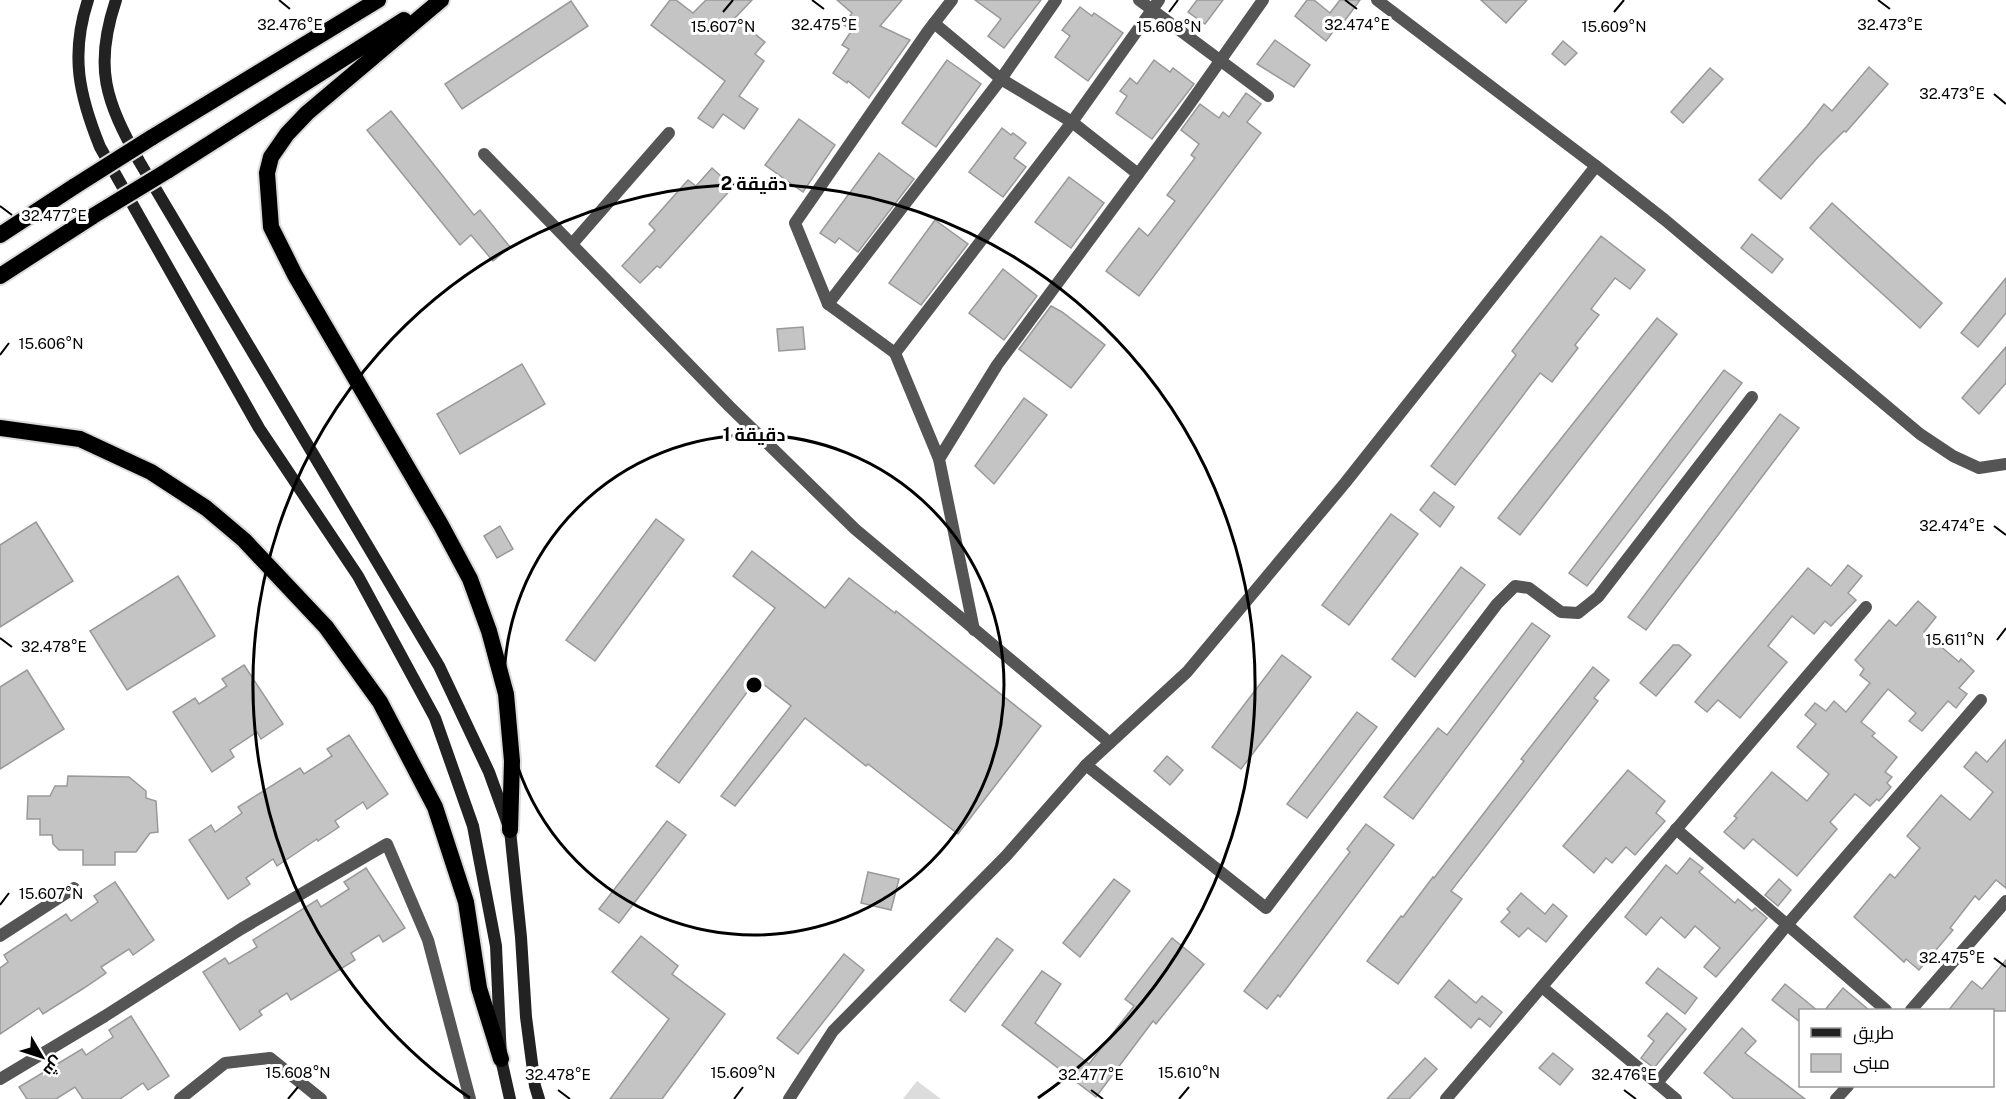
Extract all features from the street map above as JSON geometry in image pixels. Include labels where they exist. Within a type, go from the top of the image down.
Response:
[{"type":"highway","points":[[0,235],[151,138],[378,0]]},
{"type":"highway","points":[[0,276],[435,0]]},
{"type":"highway","points":[[441,0],[307,113],[287,134],[270,157],[267,192],[271,227],[295,275],[441,525],[474,589],[489,632],[506,694],[512,761],[510,830]]},
{"type":"highway","points":[[0,428],[80,440],[151,472],[206,508],[244,540],[326,627],[380,702],[435,807],[466,902],[478,988],[501,1059]]},
{"type":"main road","points":[[88,0],[80,24],[77,57],[84,100],[100,147],[259,428],[358,576],[435,718],[474,826],[496,946],[501,1059],[510,1099]]},
{"type":"main road","points":[[116,0],[106,38],[104,67],[106,86],[118,121],[139,161],[439,666],[489,772],[510,830],[521,937],[526,1017],[535,1086],[539,1099]]},
{"type":"street","points":[[952,0],[795,223],[828,304],[895,353],[939,459],[974,630]]},
{"type":"street","points":[[828,304],[1001,79],[1056,0]]},
{"type":"street","points":[[1139,0],[1156,5],[1220,60],[1268,96]]},
{"type":"street","points":[[939,459],[997,365],[1263,0]]},
{"type":"street","points":[[1377,0],[1665,220],[1920,434],[1953,456],[1979,468],[2006,464]]},
{"type":"street","points":[[895,353],[1072,122],[1156,5]]},
{"type":"street","points":[[934,23],[1001,79],[1072,122],[1138,174]]},
{"type":"street","points":[[572,244],[669,133]]},
{"type":"street","points":[[484,154],[730,407],[855,529],[1110,743]]},
{"type":"street","points":[[789,1099],[833,1032],[1006,856],[1086,765],[1187,672],[1345,483],[1596,166]]},
{"type":"street","points":[[1086,765],[1266,908],[1497,604],[1515,586],[1529,588],[1561,612],[1578,613],[1598,597],[1752,396]]},
{"type":"street","points":[[1446,1099],[1866,607]]},
{"type":"street","points":[[1657,1083],[1787,925],[1981,700]]},
{"type":"street","points":[[1676,829],[1884,1009]]},
{"type":"street","points":[[0,1079],[105,1016],[241,929],[387,844],[428,940],[470,1099]]},
{"type":"street","points":[[0,936],[74,888]]},
{"type":"street","points":[[1913,1009],[2006,901]]},
{"type":"street","points":[[1542,987],[1676,1099]]},
{"type":"street","points":[[180,1099],[225,1063],[270,1058],[321,1099]]},
{"type":"shaded area","points":[[917,1081],[941,1099],[903,1099]]},
{"type":"building","points":[[670,0],[676,0],[693,13],[706,0],[752,0],[735,18],[765,42],[755,54],[764,61],[739,96],[758,109],[744,129],[723,114],[713,128],[698,118],[725,81],[651,25]]},
{"type":"building","points":[[837,0],[902,0],[880,26],[910,40],[869,98],[848,81],[847,83],[833,73],[849,49],[842,45],[852,30],[844,25],[852,13]]},
{"type":"building","points":[[975,0],[1041,0],[1004,48],[988,36],[1001,19]]},
{"type":"building","points":[[1197,0],[1223,0],[1205,24],[1188,12]]},
{"type":"building","points":[[1307,0],[1314,0],[1330,13],[1340,0],[1360,0],[1340,27],[1338,25],[1326,41],[1295,16]]},
{"type":"building","points":[[1481,0],[1527,0],[1506,23]]},
{"type":"building","points":[[571,1],[588,26],[462,109],[445,84]]},
{"type":"building","points":[[1080,7],[1092,16],[1094,13],[1123,33],[1088,81],[1055,57],[1070,36],[1062,30]]},
{"type":"building","points":[[1275,40],[1310,65],[1294,87],[1257,64]]},
{"type":"building","points":[[1563,41],[1577,53],[1565,65],[1552,54]]},
{"type":"building","points":[[947,60],[981,84],[936,147],[902,123]]},
{"type":"building","points":[[1154,60],[1170,72],[1173,68],[1194,84],[1152,139],[1116,113],[1127,96],[1120,91],[1130,78],[1137,84]]},
{"type":"building","points":[[1869,67],[1888,84],[1846,132],[1844,131],[1819,156],[1781,199],[1759,180],[1824,104],[1832,111]]},
{"type":"building","points":[[1710,68],[1723,79],[1683,123],[1671,112]]},
{"type":"building","points":[[1246,93],[1261,104],[1247,122],[1261,133],[1139,296],[1106,271],[1139,228],[1148,236],[1175,201],[1167,195],[1195,158],[1191,155],[1199,144],[1181,130],[1200,104],[1219,118],[1223,112],[1229,117]]},
{"type":"building","points":[[391,111],[474,215],[480,210],[510,247],[493,261],[471,235],[460,245],[367,130]]},
{"type":"building","points":[[799,119],[835,145],[803,192],[765,165]]},
{"type":"building","points":[[1002,128],[1026,143],[1014,158],[1026,167],[1003,197],[969,172]]},
{"type":"building","points":[[879,153],[914,179],[858,252],[839,238],[835,243],[820,233]]},
{"type":"building","points":[[712,168],[733,187],[660,268],[657,266],[640,283],[622,266],[655,230],[649,224],[688,180],[696,186]]},
{"type":"building","points":[[1069,177],[1104,203],[1071,248],[1035,222]]},
{"type":"building","points":[[1832,203],[1942,303],[1920,328],[1810,228]]},
{"type":"building","points":[[935,220],[968,244],[921,305],[889,283]]},
{"type":"building","points":[[1752,234],[1783,259],[1772,273],[1741,248]]},
{"type":"building","points":[[1601,236],[1645,270],[1630,289],[1615,278],[1591,309],[1599,315],[1575,345],[1578,348],[1552,382],[1540,373],[1455,485],[1431,466],[1516,355],[1512,351]]},
{"type":"building","points":[[1003,269],[1037,296],[1004,340],[969,313]]},
{"type":"building","points":[[2006,278],[2006,313],[1978,347],[1961,333]]},
{"type":"building","points":[[1051,306],[1105,345],[1071,388],[1019,349]]},
{"type":"building","points":[[1657,318],[1677,334],[1520,535],[1498,518]]},
{"type":"building","points":[[803,327],[805,349],[779,351],[777,329]]},
{"type":"building","points":[[2006,347],[2006,383],[1979,414],[1962,398]]},
{"type":"building","points":[[522,364],[545,404],[460,454],[437,414]]},
{"type":"building","points":[[1724,370],[1742,383],[1587,586],[1569,573]]},
{"type":"building","points":[[1024,398],[1047,415],[994,484],[975,466]]},
{"type":"building","points":[[1780,414],[1799,428],[1646,630],[1628,617]]},
{"type":"building","points":[[1434,492],[1454,507],[1440,527],[1420,510]]},
{"type":"building","points":[[1391,514],[1418,534],[1349,625],[1322,605]]},
{"type":"building","points":[[656,519],[684,540],[595,661],[566,640]]},
{"type":"building","points":[[36,522],[73,581],[0,627],[0,545]]},
{"type":"building","points":[[500,526],[513,549],[497,558],[484,536]]},
{"type":"building","points":[[752,551],[825,608],[849,578],[895,613],[896,611],[1041,726],[958,834],[805,718],[735,806],[721,796],[791,706],[757,679],[679,783],[656,766],[775,608],[733,576]]},
{"type":"building","points":[[1848,565],[1862,576],[1848,593],[1856,600],[1831,626],[1825,621],[1814,634],[1792,616],[1768,646],[1787,662],[1740,718],[1718,700],[1707,712],[1695,702],[1808,568],[1831,586]]},
{"type":"building","points":[[1461,567],[1485,585],[1415,677],[1392,659]]},
{"type":"building","points":[[178,576],[215,636],[127,690],[90,631]]},
{"type":"building","points":[[1918,601],[1936,617],[1924,632],[1959,662],[1961,659],[1974,671],[1959,688],[1967,694],[1956,708],[1948,701],[1922,731],[1909,721],[1916,713],[1888,689],[1861,722],[1875,733],[1872,736],[1897,757],[1885,772],[1892,777],[1887,783],[1891,787],[1879,801],[1877,799],[1870,806],[1855,794],[1830,822],[1837,829],[1797,876],[1753,839],[1744,849],[1724,832],[1737,818],[1734,816],[1772,772],[1807,801],[1829,774],[1797,747],[1816,724],[1805,715],[1815,703],[1826,711],[1834,701],[1846,712],[1870,683],[1860,675],[1864,669],[1855,660],[1889,620],[1896,626]]},
{"type":"building","points":[[1532,623],[1550,636],[1413,819],[1384,797],[1438,728],[1447,735]]},
{"type":"building","points":[[1673,645],[1679,645],[1691,655],[1656,696],[1640,683]]},
{"type":"building","points":[[1282,655],[1311,677],[1241,769],[1212,747]]},
{"type":"building","points":[[244,665],[283,724],[261,739],[257,732],[230,750],[234,757],[212,772],[173,712],[195,698],[199,704],[227,686],[222,679]]},
{"type":"building","points":[[1593,667],[1609,680],[1594,698],[1598,701],[1451,891],[1462,899],[1398,984],[1367,961],[1524,761],[1521,759]]},
{"type":"building","points":[[27,670],[64,729],[0,769],[0,687]]},
{"type":"building","points":[[1357,712],[1377,727],[1307,818],[1287,804]]},
{"type":"building","points":[[349,735],[388,794],[367,809],[363,802],[335,821],[339,827],[277,866],[273,859],[246,878],[250,884],[228,899],[189,840],[211,825],[215,832],[242,813],[238,807],[300,768],[304,774],[332,756],[327,749]]},
{"type":"building","points":[[2006,740],[2006,888],[1996,880],[1979,900],[1975,896],[1950,928],[1953,930],[1919,970],[1906,959],[1904,962],[1854,917],[1890,874],[1895,878],[1920,848],[1907,836],[1941,795],[1970,820],[1993,792],[1964,767],[1976,752],[1987,762]]},
{"type":"building","points":[[1167,756],[1183,770],[1170,785],[1154,771]]},
{"type":"building","points":[[1628,770],[1665,801],[1656,813],[1665,821],[1635,855],[1626,847],[1612,863],[1606,858],[1594,873],[1563,846]]},
{"type":"building","points":[[68,776],[129,777],[146,791],[146,798],[156,801],[158,832],[150,833],[136,852],[115,852],[115,865],[83,865],[83,850],[59,850],[53,844],[52,835],[40,835],[40,819],[27,819],[28,796],[50,796],[55,786],[67,786]]},
{"type":"building","points":[[667,821],[686,835],[619,923],[599,909]]},
{"type":"building","points":[[1366,824],[1394,845],[1280,997],[1278,995],[1267,1009],[1244,991],[1350,852],[1347,849]]},
{"type":"building","points":[[1690,858],[1703,868],[1699,872],[1735,903],[1738,899],[1752,911],[1755,908],[1767,918],[1716,977],[1704,967],[1720,948],[1695,926],[1685,938],[1661,917],[1646,935],[1625,917],[1666,865],[1677,874]]},
{"type":"building","points":[[366,868],[405,928],[383,942],[379,935],[351,953],[355,960],[291,1000],[287,993],[259,1011],[262,1015],[240,1030],[203,972],[225,958],[229,964],[257,947],[253,940],[317,900],[321,907],[349,889],[344,882]]},
{"type":"building","points":[[868,872],[899,879],[891,910],[861,903]]},
{"type":"building","points":[[1114,879],[1130,891],[1080,957],[1063,943]]},
{"type":"building","points":[[1779,879],[1791,890],[1778,906],[1765,895]]},
{"type":"building","points":[[115,882],[154,940],[133,955],[129,949],[101,967],[106,973],[84,988],[43,1014],[39,1008],[0,1034],[0,968],[8,962],[4,955],[66,914],[71,921],[98,902],[94,896]]},
{"type":"building","points":[[1521,893],[1545,914],[1553,904],[1567,916],[1546,942],[1528,928],[1519,937],[1501,922],[1510,912],[1507,909]]},
{"type":"building","points":[[641,936],[678,966],[672,974],[725,1014],[662,1099],[610,1099],[669,1019],[612,972]]},
{"type":"building","points":[[997,938],[1013,950],[965,1012],[950,1000]]},
{"type":"building","points":[[1172,938],[1204,964],[1156,1024],[1153,1021],[1096,1097],[1002,1025],[1042,971],[1061,984],[1035,1023],[1089,1064],[1134,1006],[1125,999]]},
{"type":"building","points":[[844,954],[864,970],[798,1054],[777,1038]]},
{"type":"building","points":[[2006,960],[2006,1011],[1950,1009],[1972,981],[1982,989]]},
{"type":"building","points":[[1658,968],[1697,998],[1685,1014],[1646,983]]},
{"type":"building","points":[[1449,980],[1476,1003],[1482,996],[1502,1012],[1490,1027],[1479,1018],[1471,1028],[1435,997]]},
{"type":"building","points":[[1785,984],[1816,1009],[1799,1009],[1799,1021],[1772,1000]]},
{"type":"building","points":[[1843,988],[1868,1009],[1826,1009]]},
{"type":"building","points":[[1667,1013],[1686,1029],[1654,1068],[1641,1058],[1654,1041],[1648,1036]]},
{"type":"building","points":[[131,1016],[169,1076],[148,1090],[143,1083],[120,1099],[83,1099],[75,1087],[56,1099],[27,1099],[19,1087],[82,1049],[86,1055],[113,1037],[109,1030]]},
{"type":"building","points":[[1742,1028],[1756,1041],[1745,1053],[1805,1099],[1734,1099],[1704,1073]]},
{"type":"building","points":[[1553,1053],[1573,1069],[1560,1085],[1539,1068]]},
{"type":"building","points":[[1425,1058],[1437,1069],[1409,1099],[1387,1099]]}]
